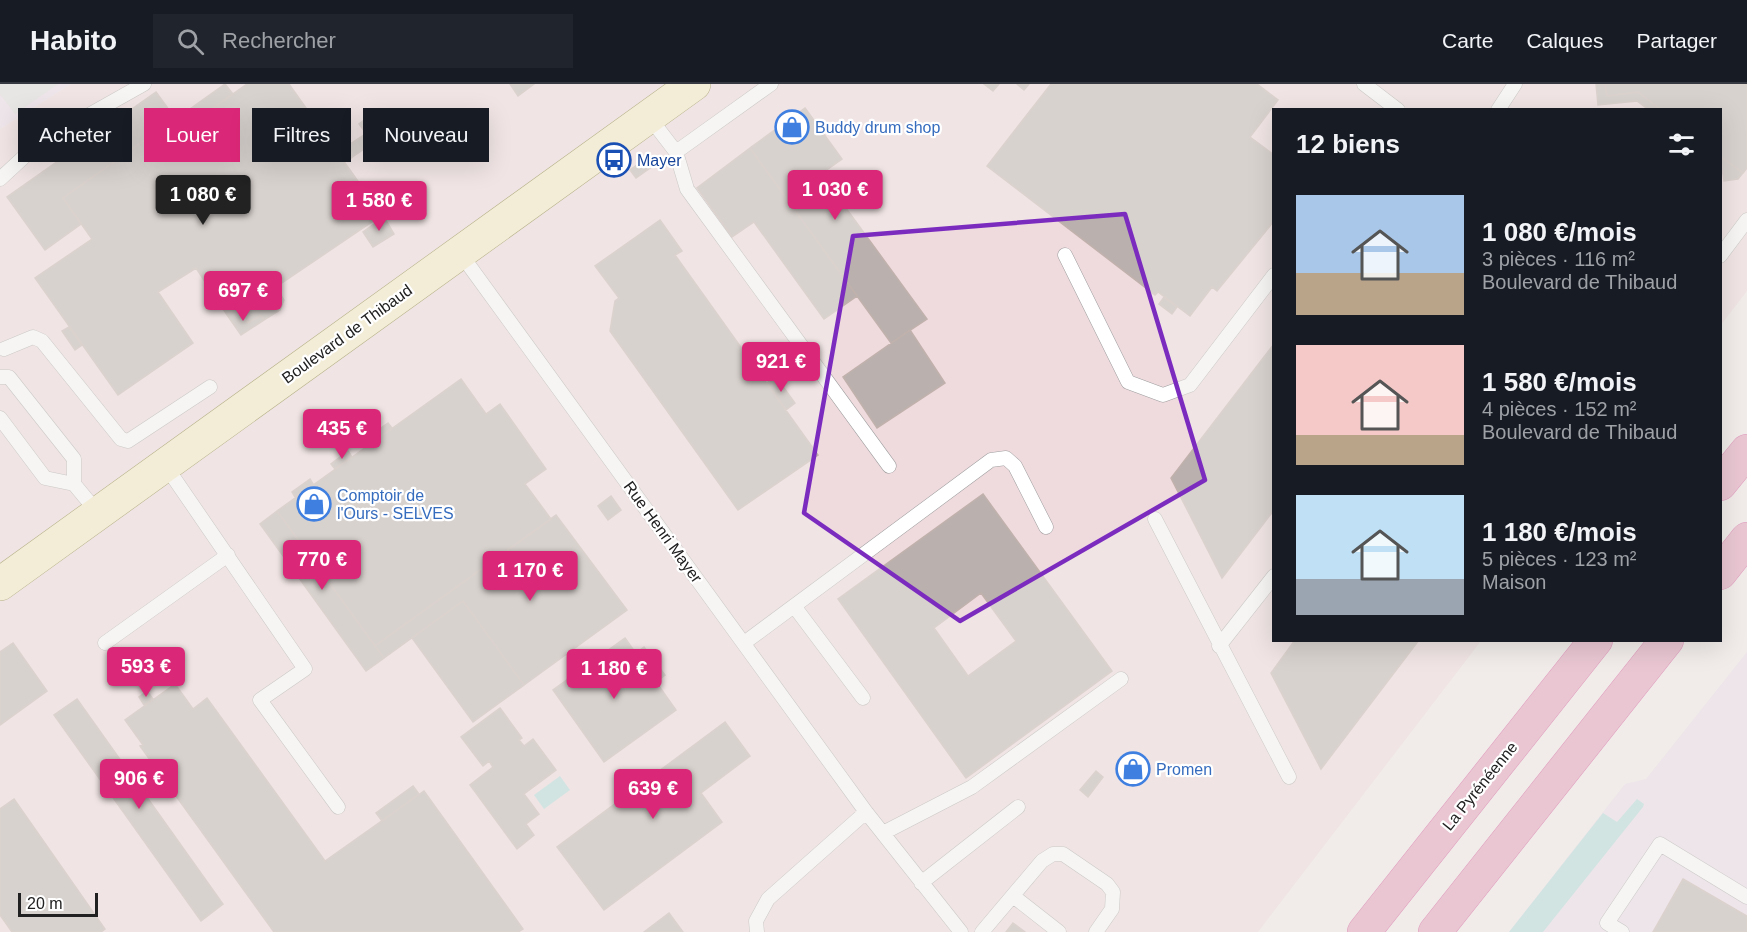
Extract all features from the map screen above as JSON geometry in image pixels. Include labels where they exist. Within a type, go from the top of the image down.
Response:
[{"type":"highway","points":[[1722,481],[1747,450]]},
{"type":"highway","points":[[1722,570],[1747,539]]},
{"type":"highway","name":"La Pyrénéenne","points":[[1364,932],[1594,642]]},
{"type":"highway","points":[[1435,932],[1664,642]]},
{"type":"street","name":"Boulevard de Thibaud","points":[[0,584],[694,84]]},
{"type":"lane","points":[[0,179],[39,143],[144,84]]},
{"type":"lane","points":[[676,152],[771,84]]},
{"type":"lane","points":[[1364,84],[1395,108]]},
{"type":"lane","points":[[1499,108],[1515,84]]},
{"type":"lane","points":[[649,117],[676,152],[687,189],[889,466]]},
{"type":"lane","points":[[1722,253],[1747,220]]},
{"type":"lane","name":"Rue Henri Mayer","points":[[460,253],[866,812],[961,932]]},
{"type":"lane","points":[[1065,255],[1128,382],[1163,394],[1190,385],[1272,278]]},
{"type":"lane","points":[[1,349],[33,337],[42,341],[122,440],[128,441],[210,387]]},
{"type":"lane","points":[[0,377],[9,377],[74,459],[74,484]]},
{"type":"lane","points":[[0,418],[45,478],[74,484],[98,513]]},
{"type":"lane","points":[[744,643],[991,460],[1006,458],[1015,466],[1046,527]]},
{"type":"lane","points":[[165,465],[305,669],[260,700],[338,807]]},
{"type":"lane","points":[[1155,519],[1289,777]]},
{"type":"lane","points":[[105,643],[228,555]]},
{"type":"lane","points":[[1219,646],[1272,579]]},
{"type":"lane","points":[[794,606],[863,698]]},
{"type":"lane","points":[[883,833],[972,787],[1121,679]]},
{"type":"lane","points":[[921,883],[1018,807]]},
{"type":"lane","points":[[757,932],[756,921],[768,899],[866,812]]},
{"type":"lane","points":[[1622,932],[1607,923],[1660,844],[1747,897]]},
{"type":"lane","points":[[982,932],[1042,861],[1053,854],[1063,854],[1107,884],[1113,892],[1112,909],[1096,932]]},
{"type":"lane","points":[[1013,896],[1059,932]]},
{"type":"highlighted area","points":[[1125,214],[1205,480],[960,621],[804,513],[853,236]]},
{"type":"shaded area","points":[[0,84],[71,84],[33,108],[18,108],[18,118],[0,129]]},
{"type":"shaded area","points":[[0,84],[58,84],[24,108],[18,108],[15,114],[0,94]]},
{"type":"shaded area","points":[[71,84],[1747,84],[1747,291],[1722,324],[1722,108],[1272,108],[1272,642],[1480,642],[1258,932],[0,932],[0,129],[18,118],[18,162],[132,162],[132,108],[33,108]]},
{"type":"shaded area","points":[[1747,652],[1747,932],[1509,932],[1625,784],[1646,779]]},
{"type":"water","points":[[560,776],[570,790],[544,809],[534,795]]},
{"type":"water","points":[[1637,799],[1644,804],[1643,807],[1543,932],[1509,932],[1603,813],[1617,822]]},
{"type":"building","points":[[225,84],[233,94],[213,108],[191,108]]},
{"type":"building","points":[[247,84],[289,84],[306,108],[252,108],[252,162],[344,162],[382,215],[276,287],[284,300],[280,310],[264,320],[261,315],[248,323],[238,308],[227,315],[196,268],[158,292],[193,343],[118,395],[35,278],[92,239],[63,198],[114,162],[132,162],[132,149],[144,141],[144,162],[240,162],[240,108],[213,108]]},
{"type":"building","points":[[510,84],[534,84],[518,96]]},
{"type":"building","points":[[984,84],[999,84],[993,91]]},
{"type":"building","points":[[1017,84],[1029,84],[1024,90]]},
{"type":"building","points":[[1051,84],[1257,84],[1278,100],[1250,137],[1272,154],[1272,223],[1217,291],[1212,287],[1190,316],[1158,292],[1155,295],[987,166]]},
{"type":"building","points":[[1596,84],[1605,84],[1607,96],[1638,92],[1658,108],[1646,108],[1637,101],[1598,105]]},
{"type":"building","points":[[1605,84],[1747,84],[1747,168],[1743,173],[1722,157],[1722,108],[1658,108],[1638,92],[1607,96]]},
{"type":"building","points":[[156,92],[168,108],[144,108],[144,141],[132,149],[132,109]]},
{"type":"building","points":[[805,108],[842,159],[821,174],[927,319],[891,343],[750,148]]},
{"type":"building","points":[[363,136],[363,150],[351,158],[351,143]]},
{"type":"building","points":[[750,148],[857,296],[824,319],[754,222],[732,237],[697,188]]},
{"type":"building","points":[[1722,157],[1743,173],[1738,179],[1724,181]]},
{"type":"building","points":[[644,160],[650,168],[636,178],[630,170]]},
{"type":"building","points":[[57,162],[114,162],[63,198],[81,224],[45,250],[7,197]]},
{"type":"building","points":[[384,217],[394,234],[373,247],[363,232]]},
{"type":"building","points":[[660,220],[682,251],[675,255],[818,455],[738,510],[610,331],[615,301],[619,298],[595,266]]},
{"type":"building","points":[[1164,297],[1177,307],[1172,314],[1159,304]]},
{"type":"building","points":[[238,308],[248,323],[261,315],[264,320],[241,335],[227,315]]},
{"type":"building","points":[[69,327],[82,345],[75,350],[62,331]]},
{"type":"building","points":[[910,330],[945,383],[877,428],[843,377]]},
{"type":"building","points":[[1272,347],[1272,513],[1222,578],[1171,478]]},
{"type":"building","points":[[776,377],[795,403],[786,410],[767,383]]},
{"type":"building","points":[[461,379],[486,414],[500,404],[546,469],[525,484],[551,519],[375,646],[277,511]]},
{"type":"building","points":[[388,423],[392,428],[374,441],[370,436]]},
{"type":"building","points":[[348,451],[352,457],[335,469],[331,464]]},
{"type":"building","points":[[310,479],[313,484],[295,497],[292,492]]},
{"type":"building","points":[[983,494],[1112,671],[966,778],[838,599]],"holes":[[[981,593],[1016,641],[968,676],[934,628]]]},
{"type":"building","points":[[611,496],[621,510],[608,520],[598,506]]},
{"type":"building","points":[[277,511],[384,658],[366,671],[260,524]]},
{"type":"building","points":[[556,515],[627,610],[524,685],[463,601],[384,658],[375,646]]},
{"type":"building","points":[[463,601],[524,685],[473,722],[412,638]]},
{"type":"building","points":[[625,638],[676,710],[604,762],[553,690]]},
{"type":"building","points":[[1294,642],[1417,642],[1321,769],[1271,673]]},
{"type":"building","points":[[13,643],[47,691],[0,725],[0,652]]},
{"type":"building","points":[[644,647],[665,675],[656,682],[635,654]]},
{"type":"building","points":[[175,684],[193,709],[207,698],[325,861],[424,791],[523,929],[518,932],[274,932],[140,746],[143,745],[125,720]]},
{"type":"building","points":[[147,691],[153,699],[144,705],[139,697]]},
{"type":"building","points":[[77,699],[223,904],[201,921],[54,715]]},
{"type":"building","points":[[500,708],[522,738],[519,740],[524,746],[533,739],[556,770],[524,794],[539,814],[526,824],[534,835],[517,849],[470,785],[493,767],[489,761],[483,766],[461,737]]},
{"type":"building","points":[[725,722],[750,756],[701,793],[722,822],[604,910],[557,847]]},
{"type":"building","points":[[1096,771],[1103,777],[1088,797],[1080,790]]},
{"type":"building","points":[[413,786],[419,794],[382,821],[376,813]]},
{"type":"building","points":[[14,799],[105,929],[101,932],[12,932],[0,915],[0,809]]},
{"type":"building","points":[[1683,879],[1747,916],[1747,932],[1653,932]]},
{"type":"building","points":[[669,913],[683,932],[644,932]]},
{"type":"building","points":[[1013,923],[1025,932],[1006,932]]},
{"type":"place","name":"Buddy drum shop","points":[[792,127]]},
{"type":"place","name":"Mayer","points":[[614,160]]},
{"type":"place","name":"Comptoir de l'Ours - SELVES","points":[[314,504]]},
{"type":"place","name":"Promen","points":[[1133,769]]}]
